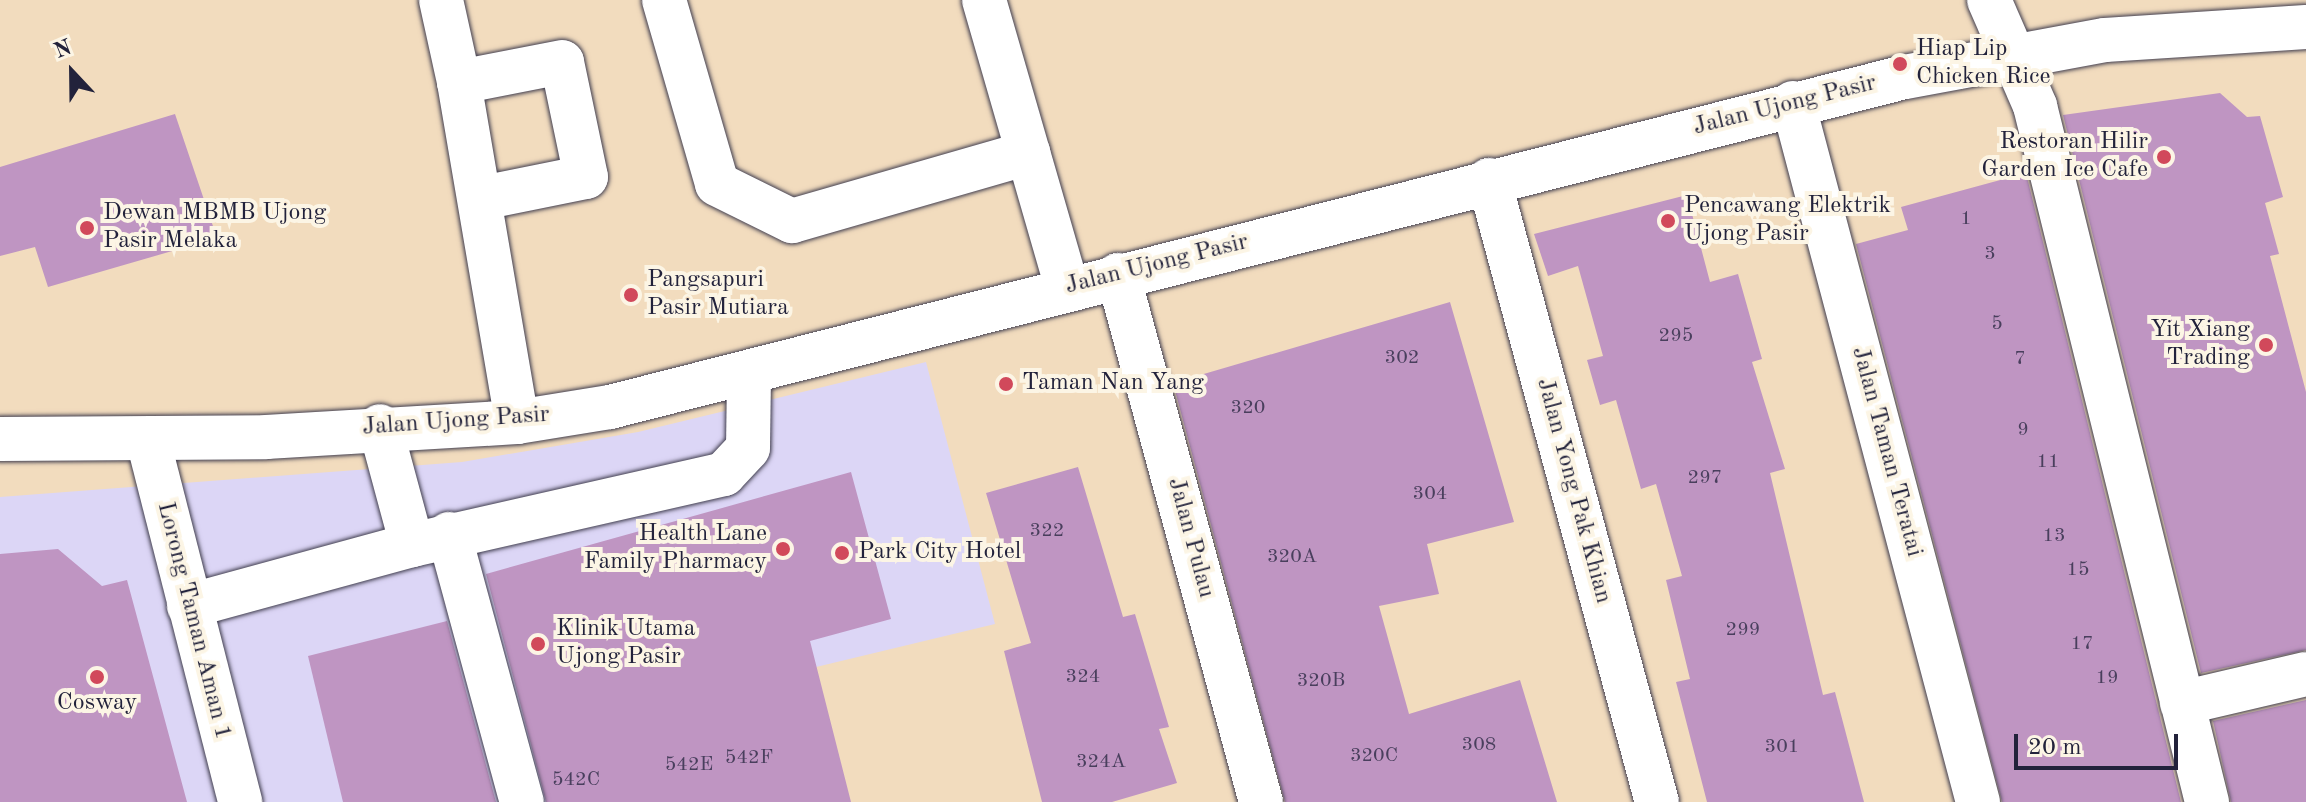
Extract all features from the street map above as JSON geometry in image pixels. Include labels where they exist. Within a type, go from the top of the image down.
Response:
[{"type":"street","points":[[441,0],[482,198],[517,422]]},
{"type":"street","points":[[664,0],[717,184],[792,221],[1028,153]]},
{"type":"street","points":[[984,0],[1067,288]]},
{"type":"street","points":[[1989,0],[2011,57],[2035,106],[2207,802]]},
{"type":"street","name":"Jalan Ujong Pasir","points":[[0,439],[148,440],[380,426],[517,422],[749,377],[1067,288],[1793,103],[2105,40],[2306,27]]},
{"type":"street","points":[[459,82],[562,62],[586,177],[482,198]]},
{"type":"street","name":"Jalan Taman Teratai","points":[[1793,103],[1978,802]]},
{"type":"street","name":"Jalan Yong Pak Khian","points":[[1489,180],[1657,802]]},
{"type":"street","name":"Jalan Pulau","points":[[1118,275],[1261,802]]},
{"type":"street","points":[[189,606],[431,540],[724,474],[748,448],[749,377]]},
{"type":"street","points":[[380,426],[431,540],[522,802]]},
{"type":"street","name":"Lorong Taman Aman 1","points":[[148,440],[240,802]]},
{"type":"street","points":[[2182,703],[2306,674]]},
{"type":"shaded area","points":[[926,362],[995,624],[530,736],[548,802],[0,802],[0,497],[462,462],[638,432]]},
{"type":"building","points":[[2220,93],[2247,117],[2260,116],[2283,197],[2265,203],[2279,254],[2270,256],[2306,392],[2306,650],[2201,673],[2063,115]]},
{"type":"building","points":[[175,114],[217,238],[48,287],[35,247],[0,256],[0,167]]},
{"type":"building","points":[[2026,173],[2181,802],[2002,802],[1856,244],[1908,230],[1901,207]]},
{"type":"building","points":[[1687,195],[1710,282],[1738,274],[1762,359],[1752,362],[1785,469],[1770,473],[1823,695],[1835,692],[1864,802],[1707,802],[1676,682],[1690,679],[1666,580],[1682,576],[1656,484],[1641,489],[1616,400],[1600,405],[1587,360],[1603,356],[1578,266],[1548,276],[1534,234]]},
{"type":"building","points":[[1450,302],[1514,522],[1427,544],[1439,594],[1379,606],[1409,714],[1520,680],[1557,802],[1285,802],[1173,383]]},
{"type":"building","points":[[1078,467],[1123,617],[1135,614],[1169,727],[1159,729],[1177,783],[1112,802],[1042,802],[1004,651],[1031,643],[986,493]]},
{"type":"building","points":[[851,472],[891,619],[810,641],[851,802],[546,802],[486,574]]},
{"type":"building","points":[[58,549],[102,586],[127,580],[187,802],[0,802],[0,554]]},
{"type":"building","points":[[447,621],[496,802],[343,802],[308,656]]},
{"type":"building","points":[[2306,700],[2306,802],[2231,802],[2213,721]]},
{"type":"place","name":"Hiap Lip Chicken Rice","points":[[1900,64]]},
{"type":"place","name":"Restoran Hilir Garden Ice Cafe","points":[[2164,157]]},
{"type":"place","name":"Pencawang Elektrik Ujong Pasir","points":[[1668,221]]},
{"type":"place","name":"Dewan MBMB Ujong Pasir Melaka","points":[[87,228]]},
{"type":"place","name":"Pangsapuri Pasir Mutiara","points":[[631,295]]},
{"type":"place","name":"Yit Xiang Trading","points":[[2266,345]]},
{"type":"place","name":"Taman Nan Yang","points":[[1006,384]]},
{"type":"place","name":"Health Lane Family Pharmacy","points":[[783,549]]},
{"type":"place","name":"Park City Hotel","points":[[842,553]]},
{"type":"place","name":"Klinik Utama Ujong Pasir","points":[[538,644]]},
{"type":"place","name":"Cosway","points":[[97,677]]}]
